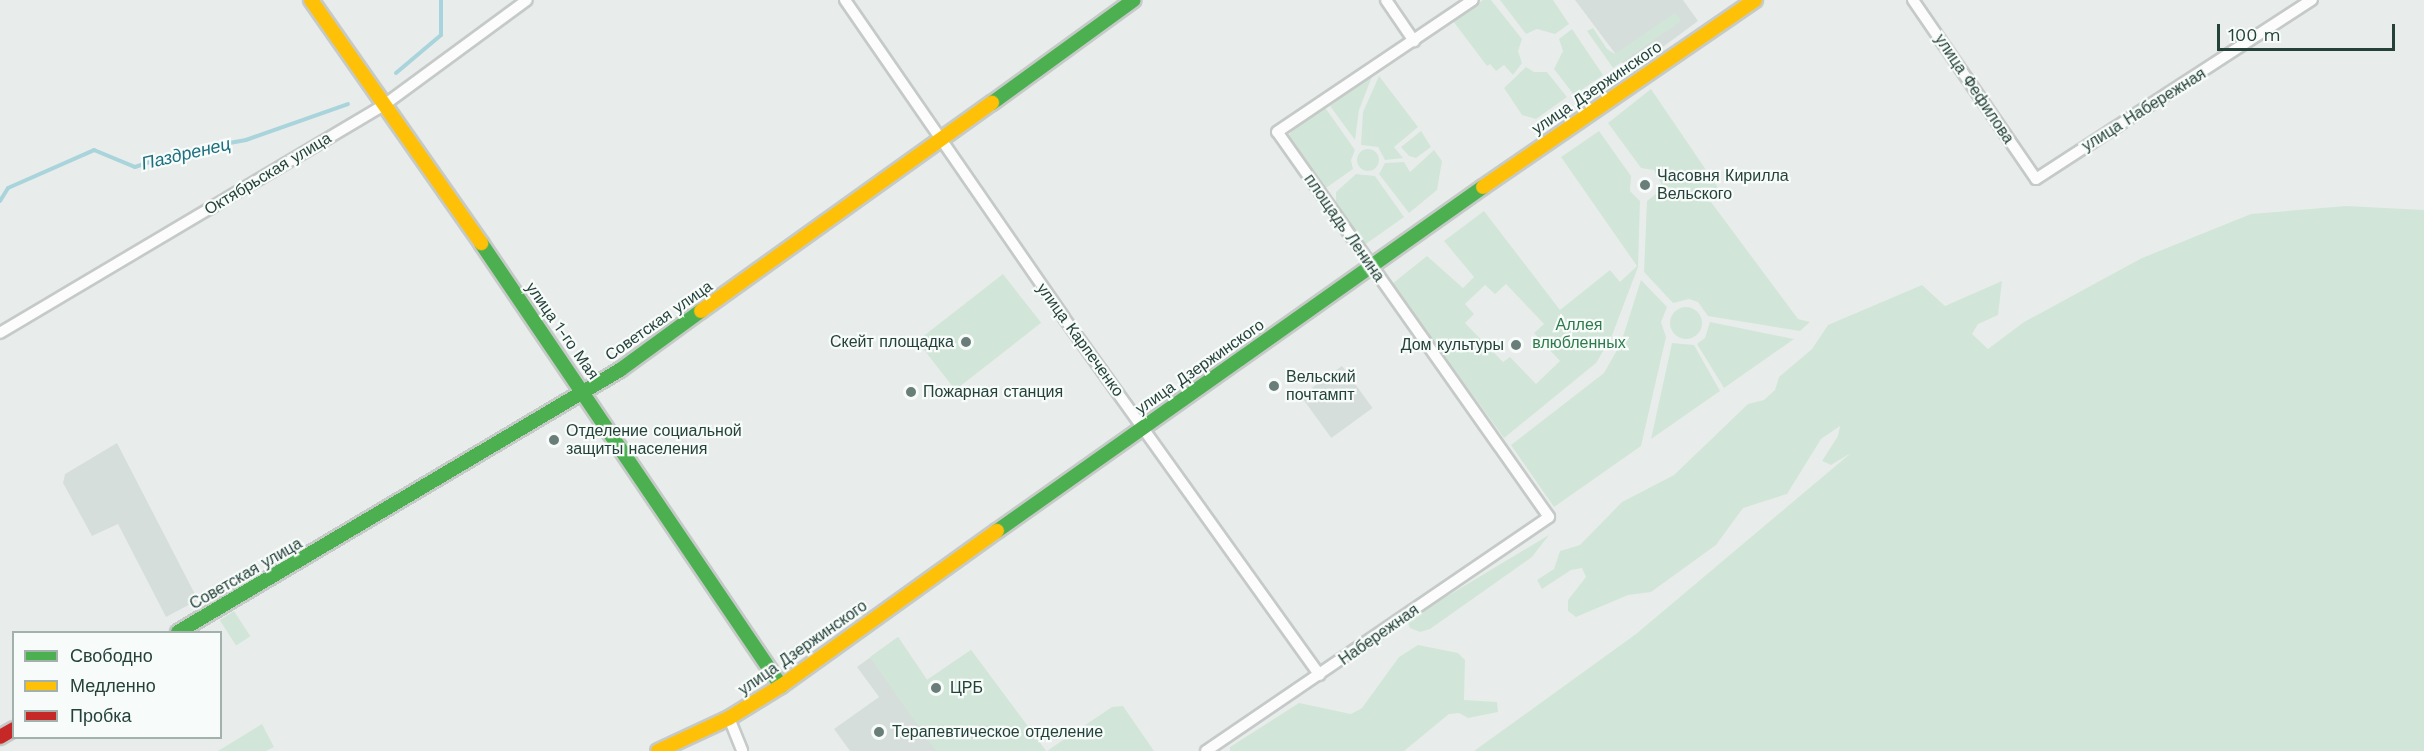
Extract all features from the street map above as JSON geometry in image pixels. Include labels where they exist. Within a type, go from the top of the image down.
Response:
[{"type":"main road","name":"улица 1-го Мая","points":[[311,0],[584,391],[781,686]]},
{"type":"main road","name":"Советская улица","points":[[181,631],[620,370],[1134,0]]},
{"type":"main road","name":"улица Дзержинского","points":[[657,751],[729,718],[781,686],[1370,264],[1755,0]]},
{"type":"street","name":"Октябрьская улица","points":[[0,333],[384,105],[527,0]]},
{"type":"street","name":"улица Карпеченко","points":[[845,0],[940,140],[1320,675]]},
{"type":"street","points":[[1386,0],[1414,41]]},
{"type":"street","name":"площадь Ленина","points":[[1473,0],[1277,132],[1549,517]]},
{"type":"street","name":"улица Фефилова","points":[[1913,0],[2036,179]]},
{"type":"street","name":"улица Набережная","points":[[2036,179],[2312,0]]},
{"type":"street","name":"Набережная","points":[[1206,751],[1549,517]]},
{"type":"street","points":[[729,718],[742,751]]},
{"type":"shaded area","points":[[1575,0],[1683,0],[1698,21],[1629,72]]},
{"type":"shaded area","points":[[1342,366],[1373,408],[1331,438],[1301,396]]},
{"type":"shaded area","points":[[117,443],[198,600],[166,617],[118,524],[92,536],[63,483],[65,474]]},
{"type":"shaded area","name":"ЦРБ","points":[[898,637],[927,680],[971,650],[1046,751],[850,751],[834,729],[879,697],[857,667]]},
{"type":"green space","points":[[1483,0],[1491,0],[1522,39],[1518,51],[1522,63],[1513,75],[1504,65],[1496,71],[1490,64],[1487,66],[1453,21]]},
{"type":"green space","points":[[1500,0],[1553,0],[1569,24],[1555,34],[1537,29],[1526,34]]},
{"type":"green space","points":[[1675,13],[1681,21],[1613,68],[1587,31],[1593,28],[1607,49],[1615,54]]},
{"type":"green space","points":[[1572,29],[1603,75],[1574,95],[1554,69],[1563,51],[1559,39]]},
{"type":"green space","points":[[1526,67],[1534,72],[1547,72],[1567,97],[1536,119],[1522,115],[1504,88]]},
{"type":"green space","points":[[1373,74],[1359,110],[1355,140],[1330,106]]},
{"type":"green space","points":[[1379,76],[1418,127],[1394,147],[1403,158],[1385,160],[1378,147],[1361,145],[1363,112]]},
{"type":"green space","points":[[1651,89],[1719,189],[1699,195],[1662,185],[1654,170],[1641,168],[1608,123]]},
{"type":"green space","points":[[1324,106],[1355,150],[1351,160],[1353,169],[1323,190],[1287,139],[1294,127]]},
{"type":"green space","points":[[1421,131],[1431,147],[1416,158],[1409,156],[1401,147]]},
{"type":"green space","name":"Аллея влюбленных","points":[[1599,131],[1631,176],[1630,191],[1640,201],[1638,267],[1611,338],[1596,363],[1504,438],[1392,284],[1427,256],[1463,288],[1474,277],[1444,241],[1484,211],[1560,310],[1610,270],[1620,282],[1637,266],[1561,157]],"holes":[[[1506,284],[1544,324],[1534,333],[1560,361],[1536,384],[1510,357],[1503,362],[1465,323],[1474,314],[1465,304],[1485,285],[1495,294]]]},
{"type":"green space","points":[[1368,149],[1376,152],[1379,160],[1376,168],[1368,171],[1360,168],[1357,160],[1360,152]]},
{"type":"green space","points":[[1434,150],[1442,161],[1437,190],[1409,213],[1379,174],[1385,163],[1404,162],[1410,172]]},
{"type":"green space","points":[[1356,174],[1375,176],[1404,217],[1363,246],[1336,210],[1336,192]]},
{"type":"green space","name":"Аллея влюбленных","points":[[1661,190],[1711,202],[1798,319],[1810,322],[1800,331],[1708,316],[1698,302],[1689,299],[1673,303],[1644,272],[1647,201]]},
{"type":"green space","points":[[2346,206],[2424,210],[2424,751],[1474,751],[1636,634],[1851,453],[1831,465],[1822,461],[1838,436],[1840,426],[1821,439],[1787,494],[1743,508],[1716,545],[1651,592],[1628,595],[1576,617],[1568,611],[1568,600],[1586,577],[1582,568],[1571,570],[1542,589],[1537,580],[1554,569],[1560,551],[1580,545],[1622,502],[1674,475],[1748,404],[1764,400],[1775,390],[1779,377],[1812,349],[1828,325],[1922,285],[1945,306],[2002,281],[1998,315],[1978,324],[1972,334],[1988,349],[2024,322],[2142,258],[2251,214]]},
{"type":"green space","points":[[1003,274],[1041,323],[955,390],[917,341]]},
{"type":"green space","name":"Аллея влюбленных","points":[[1641,280],[1667,307],[1661,322],[1666,337],[1641,446],[1554,507],[1511,445],[1604,373],[1621,343]]},
{"type":"green space","name":"Аллея влюбленных","points":[[1686,307],[1697,312],[1702,323],[1697,334],[1686,339],[1675,334],[1670,323],[1675,312]]},
{"type":"green space","points":[[1710,322],[1794,339],[1724,388],[1697,344],[1705,338]]},
{"type":"green space","name":"Аллея влюбленных","points":[[1672,343],[1694,345],[1720,391],[1651,439]]},
{"type":"green space","points":[[1549,535],[1532,557],[1430,629],[1420,632],[1410,628],[1407,619],[1427,597],[1449,595]]},
{"type":"green space","points":[[234,611],[250,636],[236,645],[220,620]]},
{"type":"green space","name":"ЦРБ","points":[[898,637],[927,680],[971,650],[1046,751],[936,751],[870,657]]},
{"type":"green space","points":[[1418,645],[1458,653],[1465,660],[1464,700],[1497,702],[1498,712],[1468,718],[1459,713],[1449,714],[1404,751],[1230,751],[1230,747],[1299,703],[1351,714],[1362,708],[1399,657]]},
{"type":"green space","points":[[1123,706],[1154,751],[1047,751],[1112,707]]},
{"type":"green space","points":[[262,724],[274,747],[266,751],[218,751]]},
{"type":"waterway","name":"Паздренец","points":[[396,73],[441,35],[441,0]]},
{"type":"waterway","name":"Паздренец","points":[[0,201],[8,188],[94,150],[135,167],[180,152],[246,140],[348,104]]},
{"type":"traffic: fast","points":[[992,103],[1134,0]]},
{"type":"traffic: fast","points":[[997,531],[1483,187]]},
{"type":"traffic: fast","points":[[481,243],[781,686]]},
{"type":"traffic: fast","points":[[180,631],[620,370],[701,311]]},
{"type":"traffic: slow","points":[[311,0],[481,243]]},
{"type":"traffic: slow","points":[[1483,187],[1755,0]]},
{"type":"traffic: slow","points":[[701,311],[992,103]]},
{"type":"traffic: slow","points":[[658,751],[729,718],[781,686],[997,531]]},
{"type":"traffic: jam","points":[[0,737],[12,730]]},
{"type":"place","name":"Часовня Кирилла Вельского","points":[[1645,185]]},
{"type":"place","name":"Скейт площадка","points":[[966,342]]},
{"type":"place","name":"Дом культуры","points":[[1516,345]]},
{"type":"place","name":"Вельский почтампт","points":[[1274,386]]},
{"type":"place","name":"Пожарная станция","points":[[911,392]]},
{"type":"place","name":"Отделение социальной защиты населения","points":[[554,440]]},
{"type":"place","name":"ЦРБ","points":[[936,688]]},
{"type":"place","name":"Терапевтическое отделение","points":[[879,732]]}]
